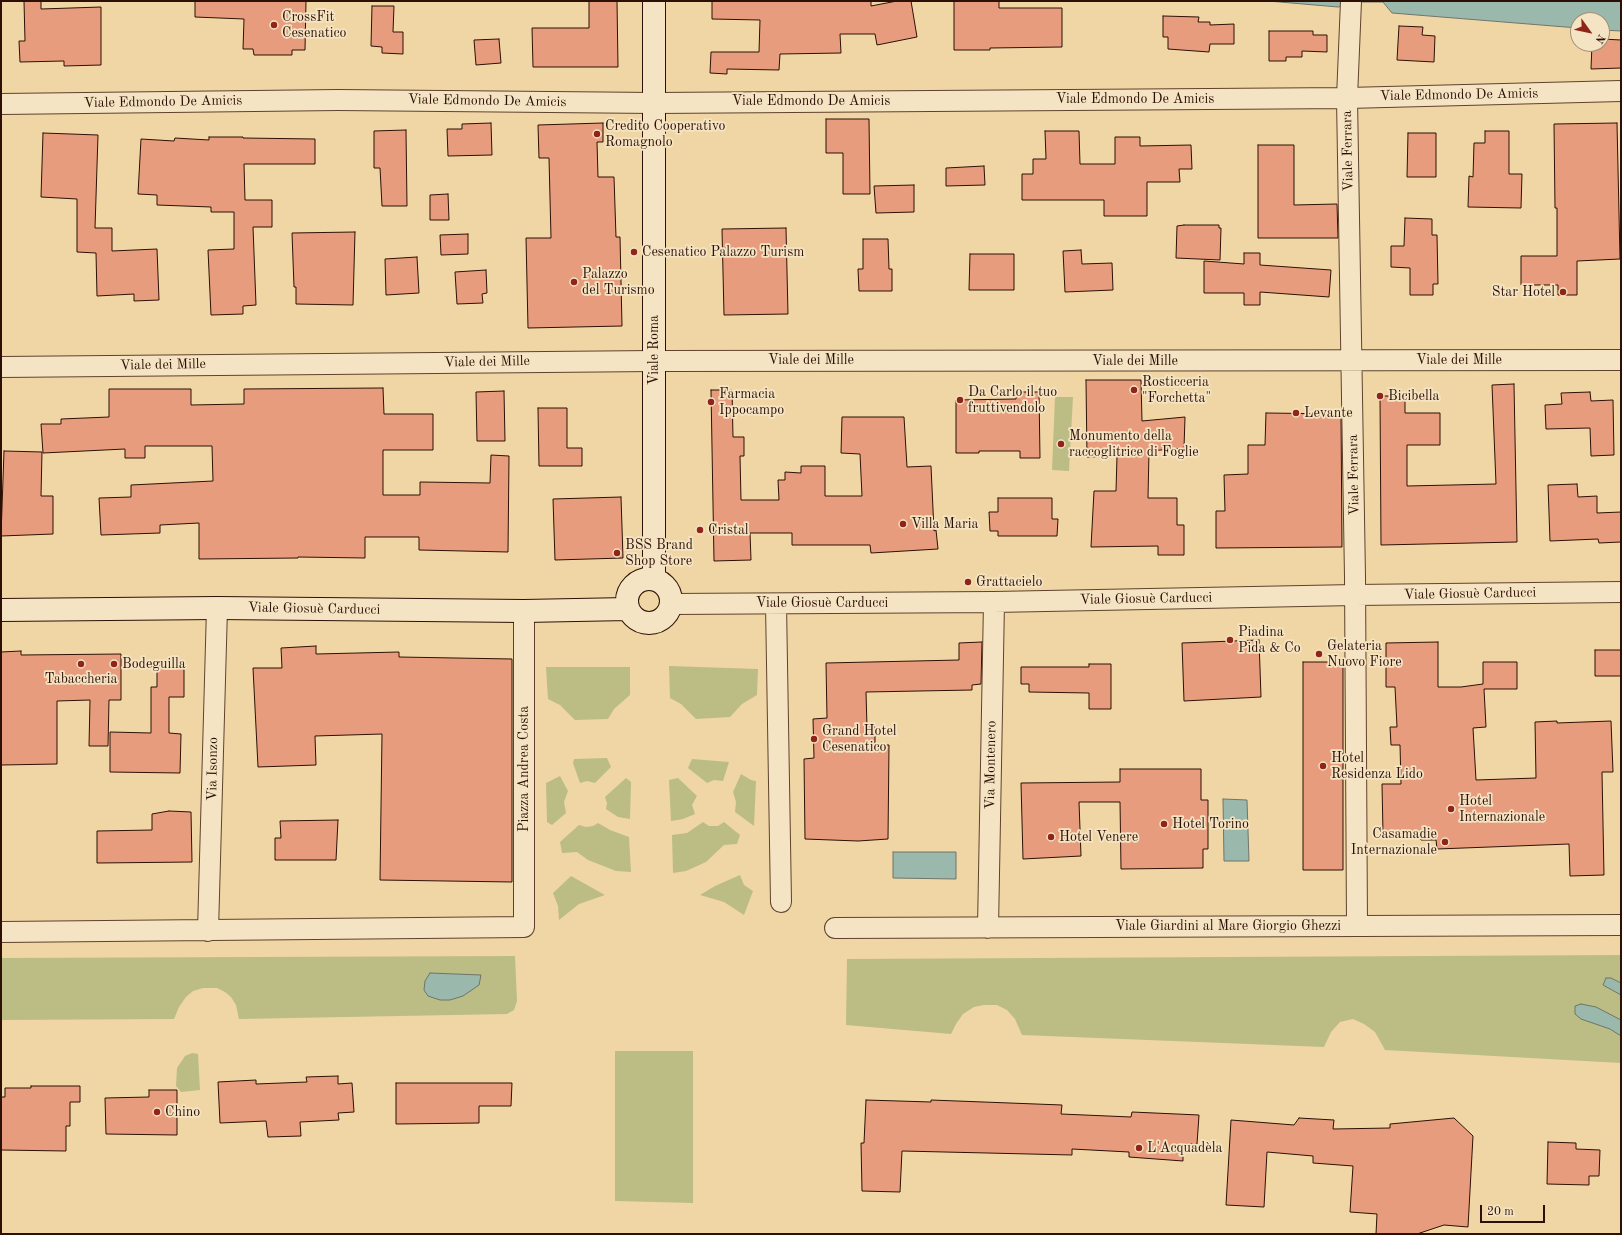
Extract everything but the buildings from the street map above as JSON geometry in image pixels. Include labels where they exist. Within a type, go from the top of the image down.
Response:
[{"type":"street","name":"Viale Roma","points":[[654,1],[654,579]]},
{"type":"street","name":"Viale Ferrara","points":[[1351,6],[1347,98],[1355,595],[1357,925]]},
{"type":"street","name":"Viale Edmondo De Amicis","points":[[1,104],[338,100],[655,102],[1347,98],[1621,91]]},
{"type":"street","name":"Viale dei Mille","points":[[1,367],[654,361],[1621,360]]},
{"type":"street","points":[[647,578],[654,579],[665,585],[671,597],[671,604],[665,617],[652,623],[637,620],[632,616],[628,609],[627,596],[634,584],[647,578]]},
{"type":"street","name":"Viale Giosuè Carducci","points":[[671,604],[994,602],[1355,595],[1621,592]]},
{"type":"street","name":"Via Montenero","points":[[988,928],[994,602]]},
{"type":"street","points":[[776,604],[781,902]]},
{"type":"street","name":"Viale Giosuè Carducci","points":[[1,610],[217,608],[524,611],[628,609]]},
{"type":"street","name":"Via Isonzo","points":[[208,931],[217,608]]},
{"type":"street","name":"Piazza Andrea Costa","points":[[208,931],[524,927],[524,611]]},
{"type":"street","name":"Viale Giardini al Mare Giorgio Ghezzi","points":[[835,928],[1621,924]]},
{"type":"street","points":[[1,932],[208,931]]},
{"type":"green space","points":[[1055,397],[1073,397],[1069,471],[1052,470]]},
{"type":"green space","points":[[669,666],[758,669],[757,695],[742,704],[730,717],[696,719],[681,704],[670,698]]},
{"type":"green space","points":[[546,667],[630,667],[630,695],[614,709],[608,719],[575,720],[560,705],[548,699]]},
{"type":"green space","points":[[607,758],[611,767],[595,783],[587,781],[580,783],[573,763],[574,759]]},
{"type":"green space","points":[[692,759],[729,762],[723,781],[714,780],[707,783],[688,768]]},
{"type":"green space","points":[[741,774],[751,780],[756,781],[754,826],[735,812],[736,802],[733,792]]},
{"type":"green space","points":[[560,776],[568,791],[564,802],[566,813],[552,825],[547,822],[546,783]]},
{"type":"green space","points":[[626,778],[631,782],[630,819],[618,817],[606,809],[607,803],[605,797]]},
{"type":"green space","points":[[678,778],[697,796],[692,805],[695,814],[683,819],[671,821],[669,780]]},
{"type":"green space","points":[[703,822],[709,826],[718,826],[724,822],[740,835],[737,844],[724,845],[706,862],[686,871],[673,873],[672,835],[687,833]]},
{"type":"green space","points":[[598,823],[610,830],[629,837],[631,872],[616,871],[588,860],[577,852],[562,853],[560,842],[579,825],[586,827],[593,826]]},
{"type":"green space","points":[[740,875],[744,885],[753,891],[744,915],[724,902],[700,895],[715,886]]},
{"type":"green space","points":[[571,876],[605,895],[579,904],[559,920],[558,906],[553,893]]},
{"type":"green space","points":[[1621,955],[1621,1063],[1385,1050],[1375,1032],[1364,1024],[1353,1019],[1340,1022],[1331,1032],[1324,1047],[1022,1035],[1015,1019],[1007,1010],[997,1005],[974,1007],[963,1014],[951,1034],[846,1025],[847,959]]},
{"type":"green space","points":[[515,956],[517,1001],[514,1010],[507,1014],[239,1019],[236,1005],[231,997],[217,988],[203,988],[193,991],[186,997],[179,1007],[174,1019],[1,1020],[1,958]]},
{"type":"green space","points":[[615,1051],[693,1051],[693,1203],[615,1201]]},
{"type":"green space","points":[[192,1053],[198,1054],[200,1090],[181,1092],[176,1086],[177,1068],[185,1056]]},
{"type":"shaded area","points":[[1268,1],[1621,1],[1621,31],[1610,30],[1610,12],[1570,12],[1570,27],[1392,13],[1383,2],[1361,2],[1338,7]]},
{"type":"shaded area","points":[[1223,799],[1247,800],[1249,861],[1224,861]]},
{"type":"shaded area","points":[[893,852],[956,852],[956,879],[893,878]]},
{"type":"shaded area","points":[[430,973],[481,975],[479,985],[463,996],[450,1000],[440,1000],[428,996],[424,990],[425,981]]},
{"type":"shaded area","points":[[1606,978],[1611,978],[1621,983],[1621,995],[1603,985]]},
{"type":"shaded area","points":[[1581,1004],[1596,1007],[1621,1020],[1621,1036],[1610,1029],[1581,1019],[1575,1014],[1575,1006]]},
{"type":"place","name":"CrossFit Cesenatico","points":[[274,25]]},
{"type":"place","name":"Credito Cooperativo Romagnolo","points":[[597,134]]},
{"type":"place","name":"Cesenatico Palazzo Turism","points":[[634,252]]},
{"type":"place","name":"Palazzo del Turismo","points":[[574,282]]},
{"type":"place","name":"Star Hotel","points":[[1563,292]]},
{"type":"place","name":"Rosticceria \"Forchetta\"","points":[[1134,390]]},
{"type":"place","name":"Bicibella","points":[[1380,396]]},
{"type":"place","name":"Da Carlo il tuo fruttivendolo","points":[[960,400]]},
{"type":"place","name":"Farmacia Ippocampo","points":[[711,402]]},
{"type":"place","name":"Levante","points":[[1296,413]]},
{"type":"place","name":"Monumento della raccoglitrice di Foglie","points":[[1061,444]]},
{"type":"place","name":"Villa Maria","points":[[903,524]]},
{"type":"place","name":"Cristal","points":[[700,530]]},
{"type":"place","name":"BSS Brand Shop Store","points":[[617,553]]},
{"type":"place","name":"Grattacielo","points":[[968,582]]},
{"type":"place","name":"Piadina Pida & Co","points":[[1230,640]]},
{"type":"place","name":"Gelateria Nuovo Fiore","points":[[1319,654]]},
{"type":"place","name":"Tabaccheria","points":[[81,664]]},
{"type":"place","name":"Bodeguilla","points":[[114,664]]},
{"type":"place","name":"Grand Hotel Cesenatico","points":[[814,739]]},
{"type":"place","name":"Hotel Residenza Lido","points":[[1323,766]]},
{"type":"place","name":"Hotel Internazionale","points":[[1451,809]]},
{"type":"place","name":"Hotel Torino","points":[[1164,824]]},
{"type":"place","name":"Hotel Venere","points":[[1051,837]]},
{"type":"place","name":"Casamadie Internazionale","points":[[1445,842]]},
{"type":"place","name":"Chino","points":[[157,1112]]},
{"type":"place","name":"L'Acquadèla","points":[[1139,1148]]}]
